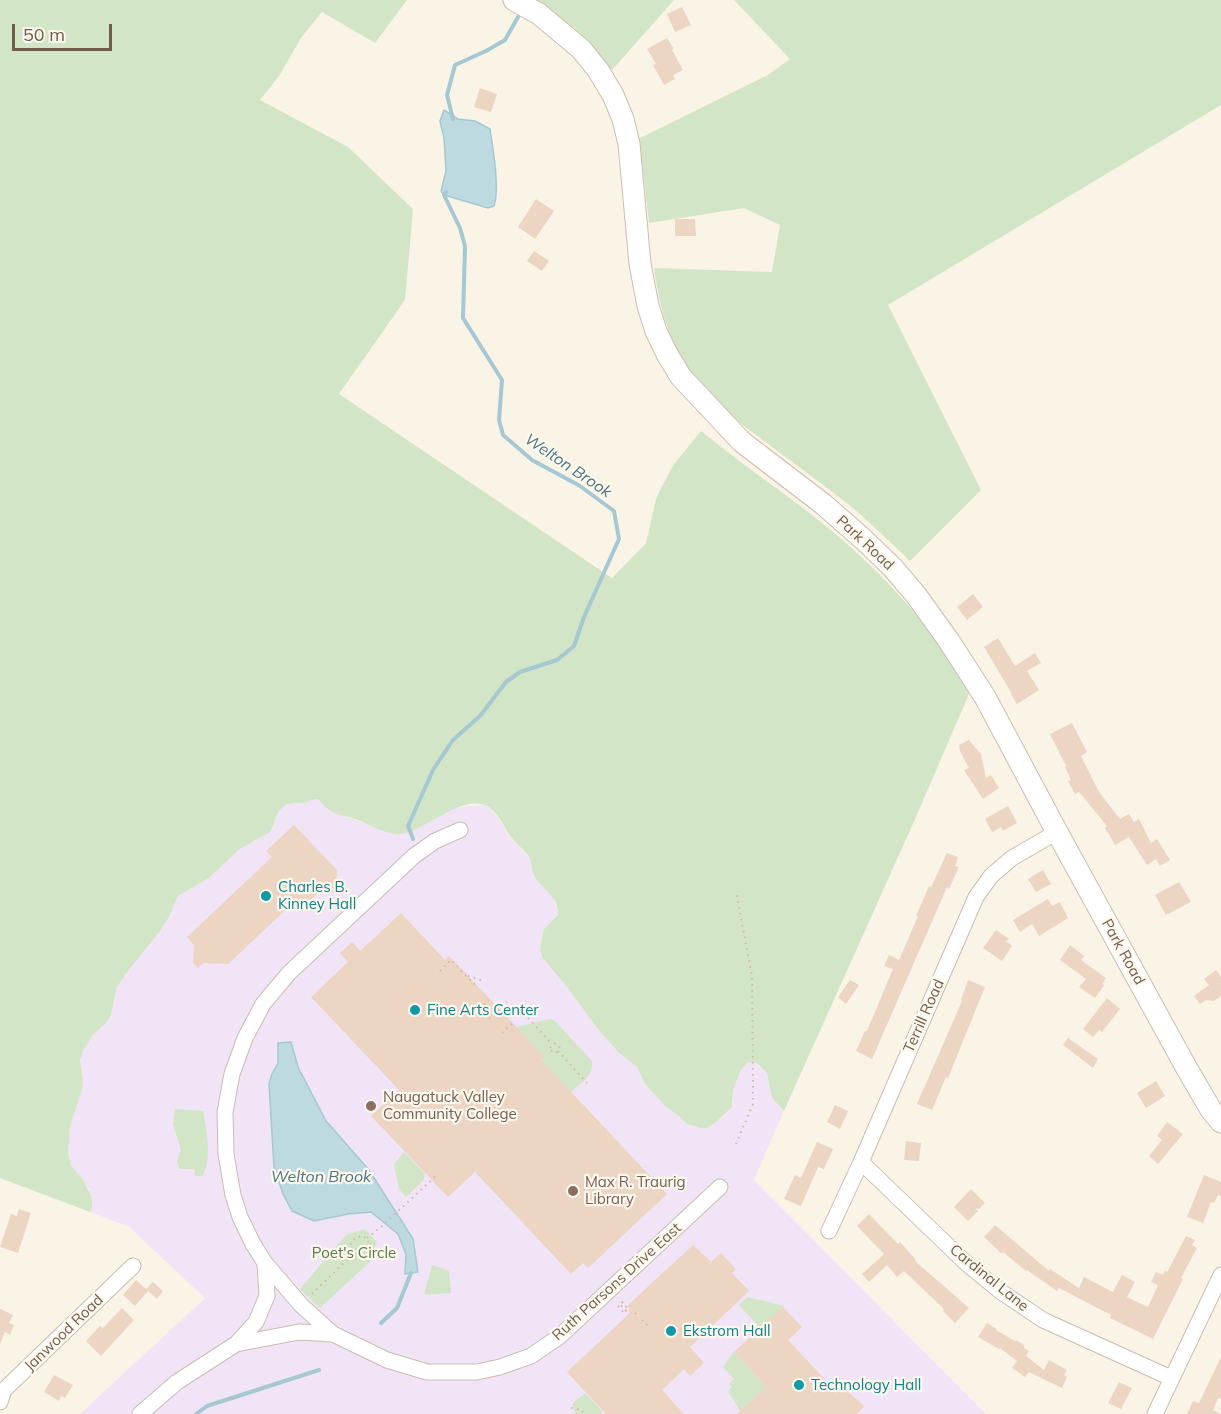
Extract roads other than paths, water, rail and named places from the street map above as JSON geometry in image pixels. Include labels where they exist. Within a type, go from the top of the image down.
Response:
[{"type":"main road","name":"Park Road","points":[[514,0],[538,14],[581,49],[598,70],[623,119],[629,144],[640,264],[648,306],[656,331],[681,377],[742,442],[823,504],[863,539],[893,568],[916,595],[985,697],[1186,1067],[1211,1110],[1221,1122]]},
{"type":"street","points":[[333,1334],[301,1305],[265,1263],[240,1217],[233,1195],[226,1154],[225,1112],[232,1074],[245,1038],[263,1004],[289,973],[414,856],[435,841],[460,830]]},
{"type":"street","name":"Terrill Road","points":[[829,1231],[976,897],[991,876],[1012,858],[1057,832]]},
{"type":"street","name":"Cardinal Lane","points":[[861,1162],[967,1264],[1000,1291],[1043,1320],[1171,1378]]},
{"type":"street","name":"Ruth Parsons Drive East","points":[[333,1334],[387,1360],[427,1372],[477,1372],[531,1356],[571,1327],[720,1187]]},
{"type":"street","points":[[140,1414],[177,1382],[236,1344],[256,1322],[267,1296],[265,1263]]},
{"type":"street","name":"Janwood Road","points":[[1,1393],[133,1266]]},
{"type":"street","points":[[1155,1414],[1221,1275]]},
{"type":"street","points":[[236,1344],[298,1332],[333,1334]]},
{"type":"water","points":[[444,110],[458,119],[475,121],[490,129],[496,179],[494,206],[488,208],[444,195],[441,191],[446,171],[444,138],[440,121]]},
{"type":"water","name":"Welton Brook","points":[[291,1042],[298,1067],[326,1121],[369,1170],[413,1239],[418,1272],[405,1274],[406,1254],[398,1234],[371,1212],[314,1221],[292,1211],[283,1194],[274,1167],[269,1084],[278,1063],[278,1043]]},
{"type":"waterway","name":"Welton Brook","points":[[453,119],[447,95],[455,65],[505,40],[518,17]]},
{"type":"waterway","name":"Welton Brook","points":[[413,839],[408,826],[433,770],[453,740],[480,716],[506,682],[520,672],[557,660],[574,646],[584,617],[619,539],[614,511],[580,486],[532,460],[503,435],[499,420],[502,380],[463,318],[465,246],[460,228],[444,195],[446,192]]},
{"type":"waterway","name":"Welton Brook","points":[[381,1323],[397,1308],[411,1273]]},
{"type":"waterway","name":"Welton Brook","points":[[196,1414],[207,1406],[319,1370]]},
{"type":"place","name":"Charles B. Kinney Hall","points":[[266,896]]},
{"type":"place","name":"Fine Arts Center","points":[[415,1010]]},
{"type":"place","name":"Naugatuck Valley Community College","points":[[371,1106]]},
{"type":"place","name":"Max R. Traurig Library","points":[[573,1191]]},
{"type":"place","name":"Ekstrom Hall","points":[[671,1331]]},
{"type":"place","name":"Technology Hall","points":[[799,1385]]},
{"type":"park label","name":"Poet's Circle","points":[[354,1253]]}]
